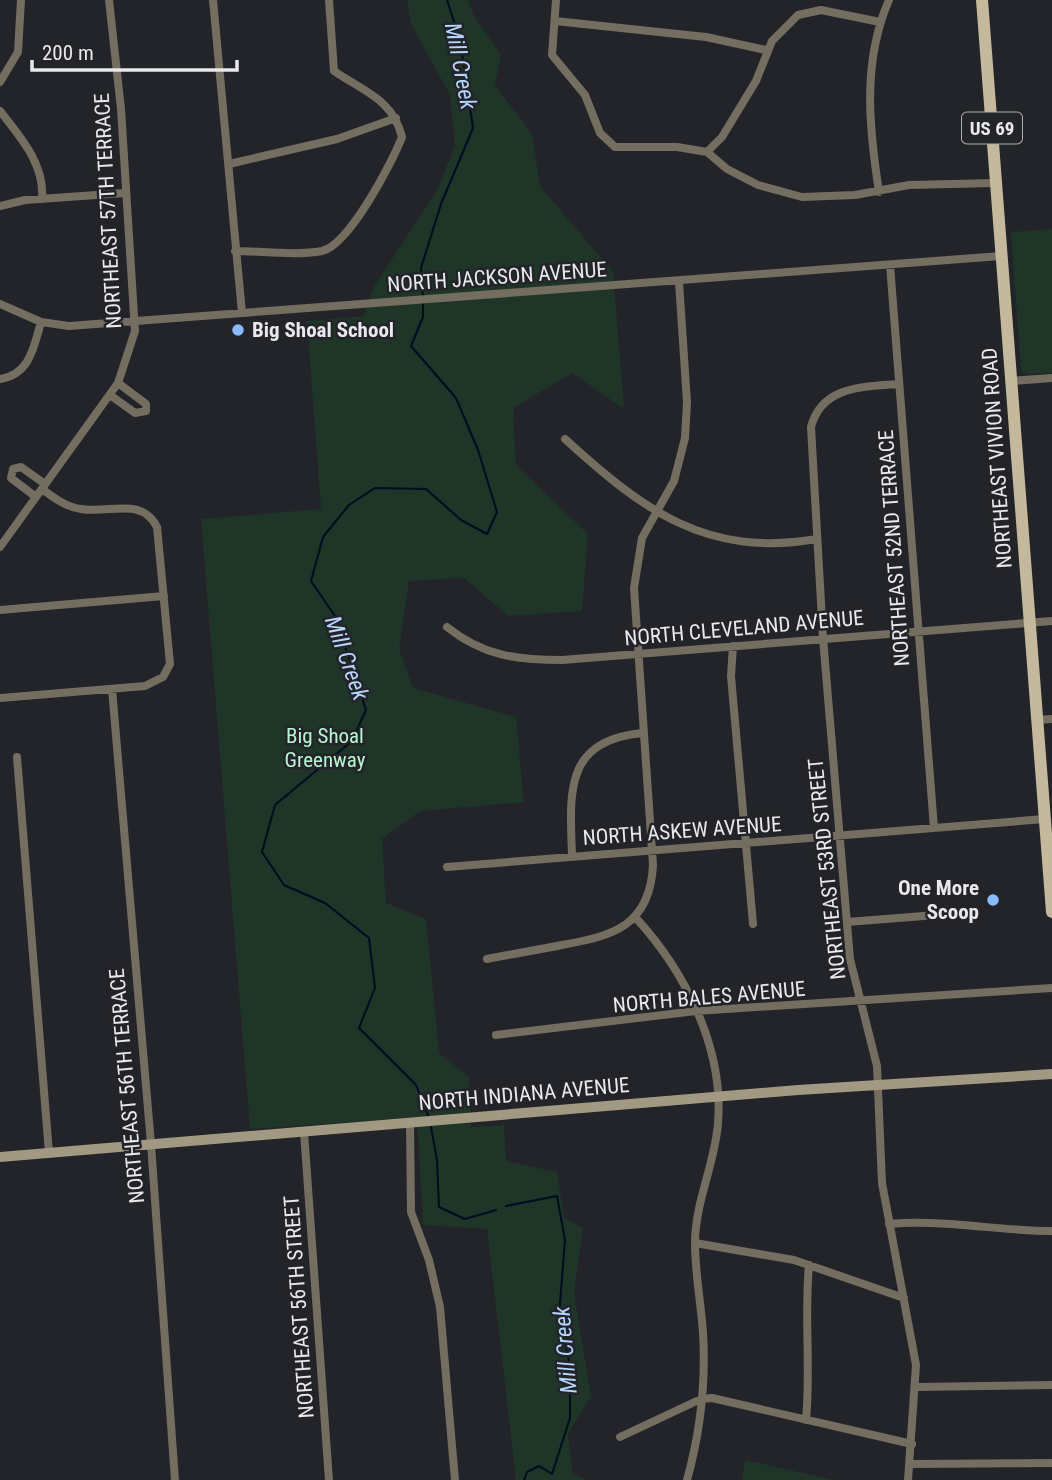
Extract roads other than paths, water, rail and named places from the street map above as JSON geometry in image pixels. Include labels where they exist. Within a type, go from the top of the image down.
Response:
[{"type":"main road","name":"NORTHEAST VIVION ROAD","points":[[982,0],[1052,912]]},
{"type":"street","points":[[0,82],[19,52],[21,0]]},
{"type":"street","name":"NORTHEAST 57TH TERRACE","points":[[0,547],[118,383],[131,347],[135,321],[121,110],[109,0]]},
{"type":"street","points":[[214,0],[242,313]]},
{"type":"street","points":[[235,251],[318,251],[339,243],[394,158],[402,137],[396,118],[375,94],[334,71],[328,0]]},
{"type":"street","points":[[879,192],[869,111],[880,22],[890,0]]},
{"type":"street","points":[[555,1],[552,55],[585,95],[600,133],[615,147],[677,147],[707,152],[742,178],[785,194],[830,197],[879,192],[909,185],[995,183]]},
{"type":"street","points":[[707,152],[722,137],[756,81],[766,50],[798,15],[810,11],[843,12],[880,22]]},
{"type":"street","points":[[555,21],[706,37],[766,50]]},
{"type":"street","points":[[0,111],[31,152],[41,181],[42,199]]},
{"type":"street","points":[[229,164],[330,141],[396,118]]},
{"type":"street","points":[[0,206],[42,199],[125,193]]},
{"type":"street","name":"NORTH JACKSON AVENUE","points":[[0,304],[41,322],[69,326],[1001,256]]},
{"type":"street","name":"NORTHEAST 52ND TERRACE","points":[[890,265],[934,828]]},
{"type":"street","points":[[487,959],[597,939],[624,927],[635,918],[650,886],[652,850],[634,614],[636,565],[642,538],[674,481],[685,438],[687,402],[679,282]]},
{"type":"street","points":[[0,379],[12,376],[27,363],[41,322]]},
{"type":"street","points":[[1011,381],[1052,378]]},
{"type":"street","points":[[110,395],[135,413],[146,411],[146,404],[118,383]]},
{"type":"street","name":"NORTHEAST 53RD STREET","points":[[900,384],[842,391],[825,401],[811,427],[823,638],[851,966],[873,1040],[878,1086],[882,1183],[916,1365],[917,1387],[908,1480]]},
{"type":"street","points":[[565,439],[614,484],[655,512],[702,534],[735,541],[778,543],[817,539]]},
{"type":"street","points":[[0,698],[145,687],[159,680],[168,669],[170,659],[157,527],[145,513],[130,508],[79,509],[43,487],[21,467],[13,469],[10,474],[12,480],[36,497]]},
{"type":"street","points":[[0,610],[164,596]]},
{"type":"street","name":"NORTH CLEVELAND AVENUE","points":[[447,627],[477,648],[511,658],[562,660],[823,638],[1029,625],[1052,621]]},
{"type":"street","points":[[733,646],[731,676],[752,924]]},
{"type":"street","name":"NORTHEAST 56TH TERRACE","points":[[112,689],[130,926],[151,1144],[175,1480]]},
{"type":"street","points":[[1037,720],[1052,719]]},
{"type":"street","points":[[572,856],[571,790],[581,764],[605,741],[643,733]]},
{"type":"street","points":[[17,757],[48,1153]]},
{"type":"street","name":"NORTH ASKEW AVENUE","points":[[447,867],[1045,819]]},
{"type":"street","points":[[847,922],[962,913]]},
{"type":"street","points":[[635,918],[676,968],[696,1011],[710,1052],[718,1097],[718,1124],[697,1218],[695,1243],[703,1336],[701,1399],[687,1480]]},
{"type":"street","name":"NORTH BALES AVENUE","points":[[496,1035],[696,1011],[1052,988]]},
{"type":"street","name":"NORTH INDIANA AVENUE","points":[[0,1157],[718,1097],[1052,1074]]},
{"type":"street","points":[[415,1122],[411,1212],[429,1260],[440,1307],[455,1480]]},
{"type":"street","name":"NORTHEAST 56TH STREET","points":[[304,1132],[329,1480]]},
{"type":"street","points":[[889,1224],[932,1222],[1003,1231],[1052,1231]]},
{"type":"street","points":[[695,1243],[746,1250],[808,1265],[904,1298]]},
{"type":"street","points":[[806,1420],[810,1379],[805,1306],[808,1265]]},
{"type":"street","points":[[917,1387],[1052,1385]]},
{"type":"street","points":[[620,1437],[701,1399],[712,1398],[912,1444]]},
{"type":"street","points":[[911,1464],[1052,1463]]},
{"type":"waterway","name":"Mill Creek","points":[[423,298],[421,268],[441,204],[473,128],[460,40],[447,0]]},
{"type":"waterway","name":"Mill Creek","points":[[423,303],[423,317],[411,346],[456,398],[478,450],[497,512],[487,534],[461,520],[426,489],[375,488],[349,505],[323,537],[311,581],[335,616],[366,710],[352,741],[275,805],[262,852],[284,885],[325,903],[369,938],[375,988],[359,1028],[416,1085],[429,1118]]},
{"type":"waterway","name":"Mill Creek","points":[[431,1127],[437,1160],[439,1207],[465,1219],[496,1210]]},
{"type":"waterway","name":"Mill Creek","points":[[506,1206],[557,1196],[565,1240],[559,1316],[570,1365],[570,1418],[552,1474],[539,1466],[527,1472],[524,1480]]},
{"type":"place","name":"Big Shoal School","points":[[238,330]]},
{"type":"place","name":"One More Scoop","points":[[993,900]]},
{"type":"park label","name":"Big Shoal Greenway","points":[[325,748]]}]
